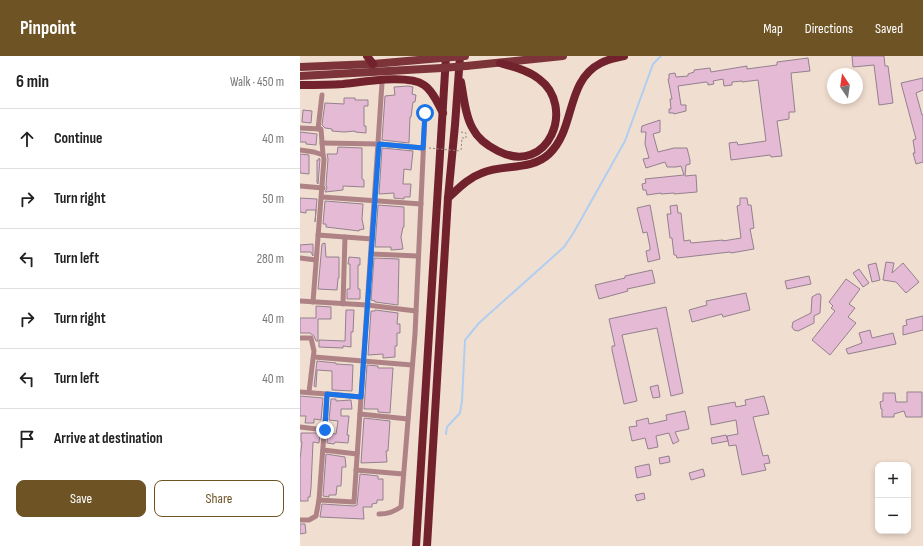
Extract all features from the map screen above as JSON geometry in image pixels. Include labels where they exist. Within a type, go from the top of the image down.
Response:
[{"type":"highway","points":[[367,56],[373,64]]},
{"type":"highway","points":[[427,546],[448,198],[455,132],[460,56]]},
{"type":"highway","points":[[448,198],[464,183],[482,173],[494,169],[532,164],[548,154],[556,146],[562,135],[577,89],[584,77],[589,71],[601,63],[624,56]]},
{"type":"highway","points":[[416,546],[443,113],[444,57]]},
{"type":"highway","points":[[459,75],[469,119],[476,135],[485,143],[503,154],[516,157],[526,156],[536,152],[546,144],[552,135],[555,126],[556,114],[554,104],[547,87],[540,79],[523,70],[500,63]]},
{"type":"highway","points":[[300,85],[387,80],[412,81],[425,86],[430,90],[443,113]]},
{"type":"main road","points":[[300,67],[373,64],[466,56]]},
{"type":"main road","points":[[300,76],[442,68],[563,56]]},
{"type":"street","points":[[319,500],[354,502],[382,83]]},
{"type":"street","points":[[318,129],[322,95]]},
{"type":"street","points":[[379,514],[394,512],[401,507],[416,310],[420,204],[426,148],[425,113]]},
{"type":"street","points":[[300,128],[321,129],[324,166],[313,302]]},
{"type":"street","points":[[322,143],[379,144],[426,148]]},
{"type":"street","points":[[300,150],[323,155]]},
{"type":"street","points":[[300,186],[322,188]]},
{"type":"street","points":[[322,197],[420,204]]},
{"type":"street","points":[[318,236],[372,239]]},
{"type":"street","points":[[343,304],[345,237]]},
{"type":"street","points":[[371,254],[418,256]]},
{"type":"street","points":[[300,258],[316,260]]},
{"type":"street","points":[[300,301],[416,310]]},
{"type":"street","points":[[300,338],[311,338],[314,351],[309,392]]},
{"type":"street","points":[[314,356],[412,365]]},
{"type":"street","points":[[300,392],[361,397]]},
{"type":"street","points":[[300,520],[310,520],[316,516],[319,500],[327,394]]},
{"type":"street","points":[[360,414],[408,419]]},
{"type":"street","points":[[300,427],[325,430]]},
{"type":"street","points":[[323,450],[357,454]]},
{"type":"street","points":[[356,470],[403,474]]},
{"type":"path","points":[[426,148],[461,151],[462,138],[466,138],[466,133],[455,132]]},
{"type":"building","points":[[852,56],[884,56],[885,66],[888,66],[893,103],[879,105],[874,65],[853,67]]},
{"type":"building","points":[[808,58],[810,71],[791,73],[795,112],[789,112],[789,119],[777,121],[782,156],[771,157],[770,155],[731,160],[729,143],[737,142],[738,145],[766,141],[758,80],[732,82],[732,85],[724,86],[723,79],[713,81],[714,84],[708,85],[706,82],[678,86],[681,105],[686,105],[686,111],[674,114],[669,113],[669,109],[671,109],[670,99],[672,99],[668,79],[669,74],[675,73],[676,77],[688,76],[688,74],[694,72],[694,70],[710,68],[711,72],[747,66],[747,69],[777,65],[777,62]]},
{"type":"building","points":[[923,78],[923,90],[916,93],[923,115],[923,162],[916,164],[913,153],[915,153],[913,140],[916,139],[901,83]]},
{"type":"building","points":[[394,87],[413,87],[412,94],[416,95],[410,117],[409,143],[382,140],[385,96],[395,95]]},
{"type":"building","points":[[344,98],[368,100],[368,106],[364,106],[364,126],[366,126],[366,133],[355,131],[332,131],[332,129],[325,128],[322,125],[325,103],[344,104]]},
{"type":"building","points":[[303,110],[312,111],[311,123],[302,122]]},
{"type":"building","points":[[660,120],[660,132],[653,134],[658,152],[674,148],[687,148],[690,164],[686,165],[685,176],[696,175],[697,192],[647,195],[646,190],[643,190],[642,184],[646,183],[645,179],[684,175],[681,166],[667,167],[665,162],[646,168],[643,159],[649,158],[645,144],[646,132],[641,132],[642,126]]},
{"type":"building","points":[[300,132],[317,134],[316,145],[300,142]]},
{"type":"building","points":[[338,147],[362,148],[362,179],[364,180],[364,187],[343,186],[343,190],[325,192],[327,188],[327,154],[337,154]]},
{"type":"building","points":[[382,148],[413,151],[411,170],[404,169],[403,184],[411,184],[410,197],[404,197],[404,199],[394,198],[394,193],[379,194]]},
{"type":"building","points":[[300,154],[309,155],[309,174],[300,173]]},
{"type":"building","points":[[319,158],[320,159],[318,184],[317,160],[319,160]]},
{"type":"building","points":[[300,198],[317,199],[315,222],[316,210],[306,210],[306,213],[300,212]]},
{"type":"building","points":[[740,198],[747,198],[748,205],[751,205],[754,228],[750,229],[754,249],[731,253],[677,258],[676,255],[674,255],[667,214],[671,214],[670,206],[677,205],[678,213],[681,213],[684,241],[690,240],[691,243],[723,241],[741,238],[737,206],[740,205]]},
{"type":"building","points":[[325,201],[363,204],[362,219],[364,229],[359,231],[326,227],[326,224],[323,224]]},
{"type":"building","points":[[378,205],[404,207],[404,227],[401,237],[403,249],[391,250],[391,247],[375,247]]},
{"type":"building","points":[[650,205],[660,259],[648,262],[646,251],[650,250],[650,247],[647,232],[643,233],[637,208]]},
{"type":"building","points":[[325,243],[326,257],[339,257],[339,278],[337,290],[318,289],[322,244]]},
{"type":"building","points":[[313,244],[313,256],[311,252],[300,252],[300,245]]},
{"type":"building","points":[[349,257],[360,258],[360,265],[358,265],[358,289],[360,289],[360,299],[347,299],[347,289],[350,289],[350,264],[348,264]]},
{"type":"building","points":[[374,258],[399,259],[398,305],[375,302],[371,300]]},
{"type":"building","points":[[886,262],[894,263],[892,273],[903,263],[919,282],[906,293],[896,282],[883,280]]},
{"type":"building","points":[[876,263],[880,280],[872,282],[868,265]]},
{"type":"building","points":[[859,269],[869,283],[863,287],[853,273]]},
{"type":"building","points":[[652,270],[655,283],[627,289],[628,291],[599,299],[595,285]]},
{"type":"building","points":[[809,276],[811,284],[787,289],[785,281]]},
{"type":"building","points":[[846,279],[860,289],[849,304],[855,308],[848,317],[856,323],[830,355],[812,340],[835,311],[831,308],[833,306],[829,302]]},
{"type":"building","points":[[746,293],[750,310],[723,317],[722,314],[692,322],[689,310],[707,305],[706,301]]},
{"type":"building","points":[[820,294],[821,296],[820,313],[814,316],[814,323],[798,331],[794,330],[792,327],[793,322],[811,313],[812,297]]},
{"type":"building","points":[[316,306],[331,307],[331,319],[318,319],[318,341],[316,341],[314,336],[310,333],[300,333],[300,318],[316,318]]},
{"type":"building","points":[[666,307],[683,393],[671,396],[657,328],[622,335],[637,401],[624,404],[612,350],[612,346],[615,346],[609,319]]},
{"type":"building","points":[[346,310],[354,310],[353,332],[351,332],[351,347],[319,347],[319,340],[345,341]]},
{"type":"building","points":[[375,310],[398,313],[397,324],[400,324],[400,333],[397,333],[395,357],[383,358],[383,354],[368,355],[371,311]]},
{"type":"building","points":[[923,316],[923,330],[903,335],[903,326],[907,325],[906,320]]},
{"type":"building","points":[[870,330],[872,338],[893,333],[896,344],[848,354],[846,349],[862,343],[859,333]]},
{"type":"building","points":[[317,361],[353,365],[352,391],[332,390],[332,371],[317,370],[316,387],[314,386]]},
{"type":"building","points":[[367,365],[378,366],[378,368],[393,368],[390,413],[378,412],[378,409],[364,409]]},
{"type":"building","points":[[658,385],[660,397],[653,398],[650,387]]},
{"type":"building","points":[[907,392],[922,392],[922,417],[906,417],[904,411],[894,414],[894,417],[882,417],[880,402],[883,401],[883,393],[895,393],[896,402],[907,402]]},
{"type":"building","points":[[300,396],[323,398],[321,420],[314,419],[314,423],[305,423],[306,416],[300,416]]},
{"type":"building","points":[[764,396],[769,414],[753,417],[763,456],[768,455],[770,463],[764,464],[766,470],[742,475],[736,445],[729,446],[727,436],[738,434],[736,420],[711,425],[708,407],[735,402],[736,407],[746,405],[745,400]]},
{"type":"building","points":[[331,399],[336,399],[336,401],[351,400],[352,409],[341,409],[341,416],[349,416],[347,435],[349,435],[348,443],[327,443],[328,433],[336,434],[338,421],[329,420]]},
{"type":"building","points":[[685,411],[689,429],[675,432],[679,441],[673,444],[669,433],[656,436],[658,447],[648,449],[645,438],[632,441],[629,427],[637,426],[636,421],[648,418],[649,424],[667,420],[666,415]]},
{"type":"building","points":[[364,418],[390,421],[388,451],[386,451],[387,462],[361,463]]},
{"type":"building","points":[[301,433],[320,433],[319,443],[313,442],[311,488],[308,501],[300,501]]},
{"type":"building","points":[[726,435],[728,441],[712,444],[711,438]]},
{"type":"building","points":[[326,454],[345,457],[346,467],[342,467],[341,486],[337,486],[336,495],[329,495],[329,497],[323,496]]},
{"type":"building","points":[[669,456],[670,462],[660,464],[659,458]]},
{"type":"building","points":[[649,464],[651,475],[637,478],[635,467]]},
{"type":"building","points":[[703,469],[705,476],[691,480],[689,473]]},
{"type":"building","points":[[360,474],[378,476],[378,479],[383,479],[383,500],[377,500],[377,503],[372,504],[372,507],[363,507],[364,519],[320,517],[322,504],[357,505]]},
{"type":"building","points":[[644,493],[645,499],[637,501],[635,495]]},
{"type":"building","points":[[300,524],[305,524],[306,533],[300,534]]},
{"type":"waterway","points":[[446,434],[447,427],[460,413],[465,340],[479,323],[564,247],[625,141],[653,64],[661,56]]},
{"type":"route","points":[[325,430],[327,394],[361,397],[379,144],[423,148],[425,113]]}]
